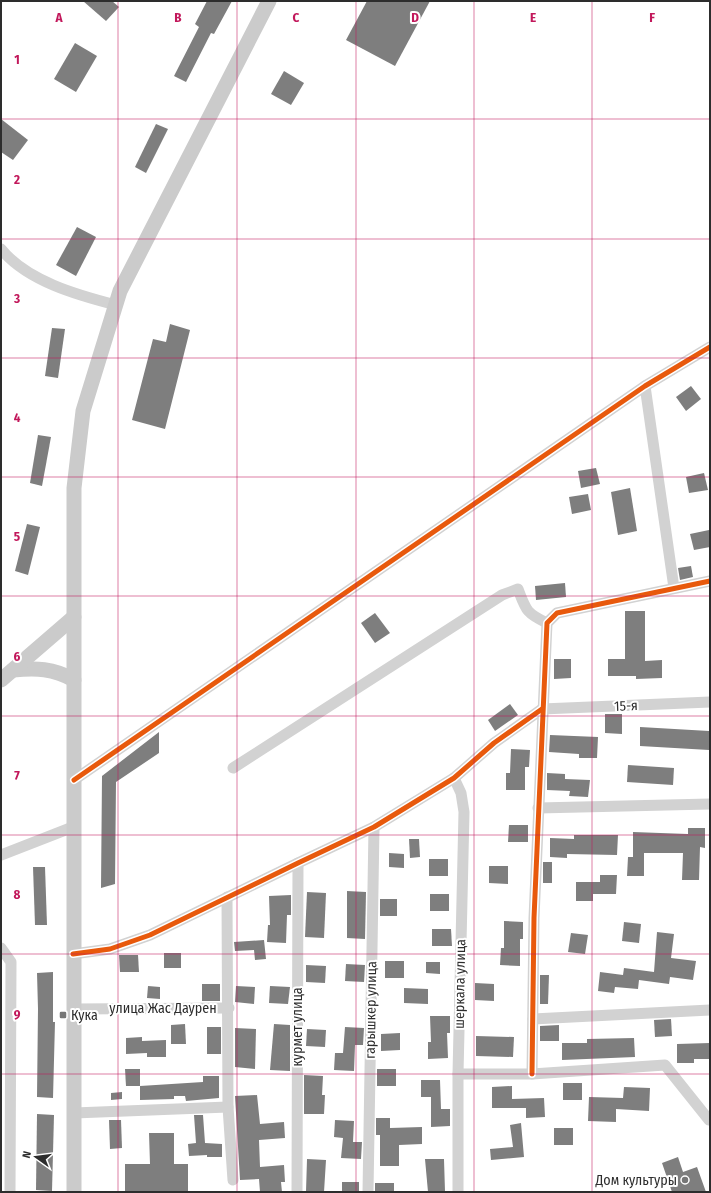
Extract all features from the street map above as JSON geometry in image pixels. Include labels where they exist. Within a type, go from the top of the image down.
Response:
[{"type":"main road","points":[[74,1192],[74,488],[83,411],[120,291],[270,1]]},
{"type":"main road","points":[[1,680],[74,617]]},
{"type":"main road","points":[[13,670],[30,668],[55,670],[74,680]]},
{"type":"street","points":[[1,249],[11,261],[54,286],[116,305]]},
{"type":"street","points":[[74,780],[645,386],[710,347]]},
{"type":"street","points":[[645,386],[674,588]]},
{"type":"street","points":[[532,1074],[538,808],[547,622],[557,613],[710,581]]},
{"type":"street","points":[[233,768],[502,595],[518,589],[525,608],[531,616],[547,622]]},
{"type":"street","name":"15-я","points":[[542,708],[710,702]]},
{"type":"street","points":[[73,954],[110,949],[150,935],[374,828],[454,778],[494,743],[542,708]]},
{"type":"street","name":"шеркала улица","points":[[454,778],[461,793],[464,812],[458,1074],[458,1192]]},
{"type":"street","points":[[538,808],[710,804]]},
{"type":"street","points":[[1,855],[73,827]]},
{"type":"street","name":"гарышкер улица","points":[[368,1192],[374,828]]},
{"type":"street","name":"курмет улица","points":[[297,1192],[298,863]]},
{"type":"street","points":[[227,897],[229,1008],[228,1107],[232,1180]]},
{"type":"street","points":[[1,948],[11,962],[10,1192]]},
{"type":"street","name":"улица Жас Даурен","points":[[74,1008],[229,1008]]},
{"type":"street","points":[[533,1019],[710,1010]]},
{"type":"street","points":[[458,1074],[532,1074],[665,1065],[709,1120],[710,1119]]},
{"type":"street","points":[[74,1113],[228,1107]]},
{"type":"building","points":[[83,1],[112,1],[119,7],[106,21]]},
{"type":"building","points":[[207,1],[232,1],[214,34],[211,33],[186,82],[174,76],[199,27],[195,24]]},
{"type":"building","points":[[367,1],[430,1],[395,66],[346,40]]},
{"type":"building","points":[[75,43],[97,56],[76,92],[54,79]]},
{"type":"building","points":[[284,71],[304,83],[291,105],[271,94]]},
{"type":"building","points":[[1,119],[28,140],[13,160],[1,152]]},
{"type":"building","points":[[156,124],[168,129],[146,173],[135,167]]},
{"type":"building","points":[[77,227],[96,237],[76,276],[56,265]]},
{"type":"building","points":[[170,324],[190,330],[165,429],[132,420],[153,339],[166,342]]},
{"type":"building","points":[[52,328],[65,329],[58,378],[45,376]]},
{"type":"building","points":[[691,386],[701,399],[686,411],[676,397]]},
{"type":"building","points":[[38,435],[51,437],[42,486],[30,483]]},
{"type":"building","points":[[596,468],[600,484],[581,488],[578,471]]},
{"type":"building","points":[[704,473],[708,490],[689,493],[686,477]]},
{"type":"building","points":[[630,488],[637,531],[618,535],[611,492]]},
{"type":"building","points":[[588,494],[591,510],[572,514],[569,497]]},
{"type":"building","points":[[27,524],[40,527],[28,575],[15,571]]},
{"type":"building","points":[[709,530],[710,547],[694,550],[690,534]]},
{"type":"building","points":[[691,566],[693,577],[680,580],[678,568]]},
{"type":"building","points":[[565,583],[566,597],[536,600],[535,586]]},
{"type":"building","points":[[625,611],[645,611],[645,661],[662,660],[662,678],[636,679],[636,676],[608,676],[608,659],[625,659]]},
{"type":"building","points":[[375,613],[390,633],[375,643],[361,623]]},
{"type":"building","points":[[554,659],[571,659],[571,678],[554,679]]},
{"type":"building","points":[[510,704],[518,715],[495,731],[488,720]]},
{"type":"building","points":[[605,714],[622,714],[622,734],[605,733]]},
{"type":"building","points":[[640,727],[709,731],[709,750],[640,746]]},
{"type":"building","points":[[159,732],[159,753],[116,782],[115,884],[101,888],[102,776]]},
{"type":"building","points":[[550,735],[598,737],[597,758],[579,758],[579,754],[549,752]]},
{"type":"building","points":[[511,749],[530,750],[529,767],[525,767],[525,790],[506,790],[506,773],[510,773]]},
{"type":"building","points":[[628,765],[674,768],[673,785],[627,782]]},
{"type":"building","points":[[547,773],[565,774],[565,779],[590,780],[588,797],[569,796],[570,791],[547,790]]},
{"type":"building","points":[[509,825],[528,825],[528,842],[508,842]]},
{"type":"building","points":[[688,828],[705,828],[705,848],[700,847],[699,880],[682,880],[683,853],[644,853],[644,876],[627,876],[628,857],[633,857],[633,832],[688,834]]},
{"type":"building","points":[[574,835],[618,835],[617,855],[567,854],[567,858],[550,857],[550,838],[574,839]]},
{"type":"building","points":[[409,839],[419,839],[420,857],[410,858]]},
{"type":"building","points":[[389,853],[404,854],[404,868],[389,867]]},
{"type":"building","points":[[429,859],[448,859],[448,876],[429,876]]},
{"type":"building","points":[[543,862],[552,862],[552,883],[543,883]]},
{"type":"building","points":[[489,866],[508,866],[508,884],[489,883]]},
{"type":"building","points":[[33,867],[45,867],[47,925],[35,925]]},
{"type":"building","points":[[600,875],[617,875],[616,894],[593,894],[593,901],[576,901],[576,882],[600,882]]},
{"type":"building","points":[[347,891],[366,892],[365,939],[347,938]]},
{"type":"building","points":[[307,892],[326,893],[324,938],[305,937]]},
{"type":"building","points":[[430,894],[449,894],[449,911],[430,911]]},
{"type":"building","points":[[291,895],[291,915],[287,915],[286,943],[267,942],[268,925],[270,925],[269,896]]},
{"type":"building","points":[[380,899],[397,899],[397,916],[380,916]]},
{"type":"building","points":[[504,921],[523,922],[523,939],[520,939],[520,966],[500,965],[501,948],[504,948]]},
{"type":"building","points":[[624,922],[641,924],[639,943],[622,941]]},
{"type":"building","points":[[432,929],[451,929],[452,946],[432,946]]},
{"type":"building","points":[[657,932],[674,934],[671,958],[696,961],[693,980],[670,977],[669,984],[639,980],[638,989],[615,987],[614,993],[598,991],[600,972],[623,975],[624,968],[654,972]]},
{"type":"building","points":[[571,933],[588,935],[585,954],[568,952]]},
{"type":"building","points":[[264,940],[266,959],[255,960],[254,950],[235,951],[234,942]]},
{"type":"building","points":[[164,953],[181,953],[181,968],[164,968]]},
{"type":"building","points":[[119,955],[138,955],[139,972],[120,972]]},
{"type":"building","points":[[385,961],[404,961],[404,978],[385,978]]},
{"type":"building","points":[[426,962],[440,962],[440,974],[426,973]]},
{"type":"building","points":[[346,964],[365,965],[364,982],[345,981]]},
{"type":"building","points":[[306,965],[326,966],[325,983],[306,982]]},
{"type":"building","points":[[53,972],[53,1022],[55,1022],[53,1098],[37,1097],[37,973]]},
{"type":"building","points":[[540,975],[549,975],[548,1004],[540,1004]]},
{"type":"building","points":[[475,983],[494,984],[494,1001],[475,1000]]},
{"type":"building","points":[[202,984],[220,984],[220,1001],[202,1001]]},
{"type":"building","points":[[148,986],[160,987],[160,999],[147,998]]},
{"type":"building","points":[[236,986],[255,987],[254,1004],[235,1002]]},
{"type":"building","points":[[270,986],[290,987],[288,1004],[269,1003]]},
{"type":"building","points":[[404,988],[428,989],[428,1004],[404,1003]]},
{"type":"building","points":[[430,1016],[450,1016],[450,1033],[447,1033],[448,1058],[428,1059],[428,1042],[431,1042]]},
{"type":"building","points":[[671,1019],[672,1036],[655,1037],[654,1020]]},
{"type":"building","points":[[185,1024],[186,1044],[171,1044],[171,1025]]},
{"type":"building","points":[[274,1024],[290,1025],[290,1071],[270,1070]]},
{"type":"building","points":[[559,1025],[559,1041],[540,1041],[540,1026]]},
{"type":"building","points":[[207,1027],[221,1027],[221,1054],[207,1054]]},
{"type":"building","points":[[345,1027],[364,1028],[363,1045],[355,1045],[354,1071],[334,1070],[335,1053],[343,1053]]},
{"type":"building","points":[[235,1028],[256,1029],[255,1069],[235,1067]]},
{"type":"building","points":[[307,1029],[326,1030],[325,1047],[306,1046]]},
{"type":"building","points":[[400,1033],[400,1050],[381,1051],[381,1034]]},
{"type":"building","points":[[476,1036],[514,1037],[513,1057],[476,1056]]},
{"type":"building","points":[[142,1037],[142,1041],[166,1040],[166,1057],[147,1057],[147,1053],[126,1054],[126,1038]]},
{"type":"building","points":[[634,1038],[635,1057],[562,1060],[562,1043],[587,1043],[587,1039]]},
{"type":"building","points":[[710,1043],[710,1059],[694,1059],[694,1063],[677,1063],[677,1044]]},
{"type":"building","points":[[125,1069],[140,1069],[140,1086],[126,1086]]},
{"type":"building","points":[[377,1069],[396,1069],[396,1086],[377,1086]]},
{"type":"building","points":[[304,1075],[323,1076],[322,1095],[325,1095],[324,1114],[304,1114]]},
{"type":"building","points":[[203,1076],[219,1076],[219,1098],[186,1101],[185,1096],[174,1096],[174,1099],[140,1100],[140,1086],[203,1082]]},
{"type":"building","points":[[421,1080],[440,1080],[441,1109],[450,1109],[450,1126],[431,1127],[431,1097],[421,1097]]},
{"type":"building","points":[[563,1083],[582,1083],[582,1100],[563,1100]]},
{"type":"building","points":[[512,1086],[512,1099],[544,1098],[545,1117],[526,1118],[526,1108],[492,1108],[492,1087]]},
{"type":"building","points":[[624,1087],[650,1088],[649,1111],[616,1109],[616,1122],[588,1121],[589,1097],[623,1098]]},
{"type":"building","points":[[122,1092],[122,1099],[111,1100],[111,1093]]},
{"type":"building","points":[[257,1095],[260,1124],[284,1122],[285,1138],[259,1140],[260,1167],[284,1165],[285,1182],[281,1182],[282,1192],[260,1192],[259,1179],[240,1180],[235,1096]]},
{"type":"building","points":[[37,1114],[54,1115],[52,1191],[36,1190]]},
{"type":"building","points":[[194,1115],[203,1115],[205,1143],[222,1144],[222,1157],[207,1157],[207,1155],[189,1156],[188,1144],[196,1143]]},
{"type":"building","points":[[376,1118],[390,1118],[390,1128],[422,1127],[422,1144],[399,1145],[399,1166],[380,1166],[380,1135],[376,1135]]},
{"type":"building","points":[[109,1120],[121,1120],[122,1148],[110,1149]]},
{"type":"building","points":[[335,1120],[354,1121],[353,1142],[362,1142],[361,1159],[341,1158],[343,1138],[334,1137]]},
{"type":"building","points":[[521,1123],[524,1157],[491,1160],[490,1149],[513,1147],[510,1125]]},
{"type":"building","points":[[554,1128],[573,1128],[573,1145],[554,1145]]},
{"type":"building","points":[[149,1133],[174,1133],[174,1164],[188,1164],[188,1192],[125,1192],[125,1164],[150,1164]]},
{"type":"building","name":"Дом культуры","points":[[678,1157],[683,1172],[697,1167],[706,1192],[672,1192],[662,1163]]},
{"type":"building","points":[[307,1159],[326,1160],[324,1192],[306,1192]]},
{"type":"building","points":[[425,1159],[444,1159],[445,1192],[428,1192]]},
{"type":"building","points":[[342,1182],[359,1182],[359,1192],[342,1192]]},
{"type":"building","points":[[375,1183],[394,1183],[394,1192],[375,1192]]},
{"type":"cycle path","points":[[74,780],[645,386],[710,347]]},
{"type":"cycle path","points":[[532,1074],[534,918],[547,623],[557,613],[710,581]]},
{"type":"cycle path","points":[[73,954],[110,949],[150,935],[374,827],[454,778],[494,743],[542,709]]},
{"type":"place","name":"Кука","points":[[63,1015]]},
{"type":"place","name":"Дом культуры","points":[[685,1180]]}]
